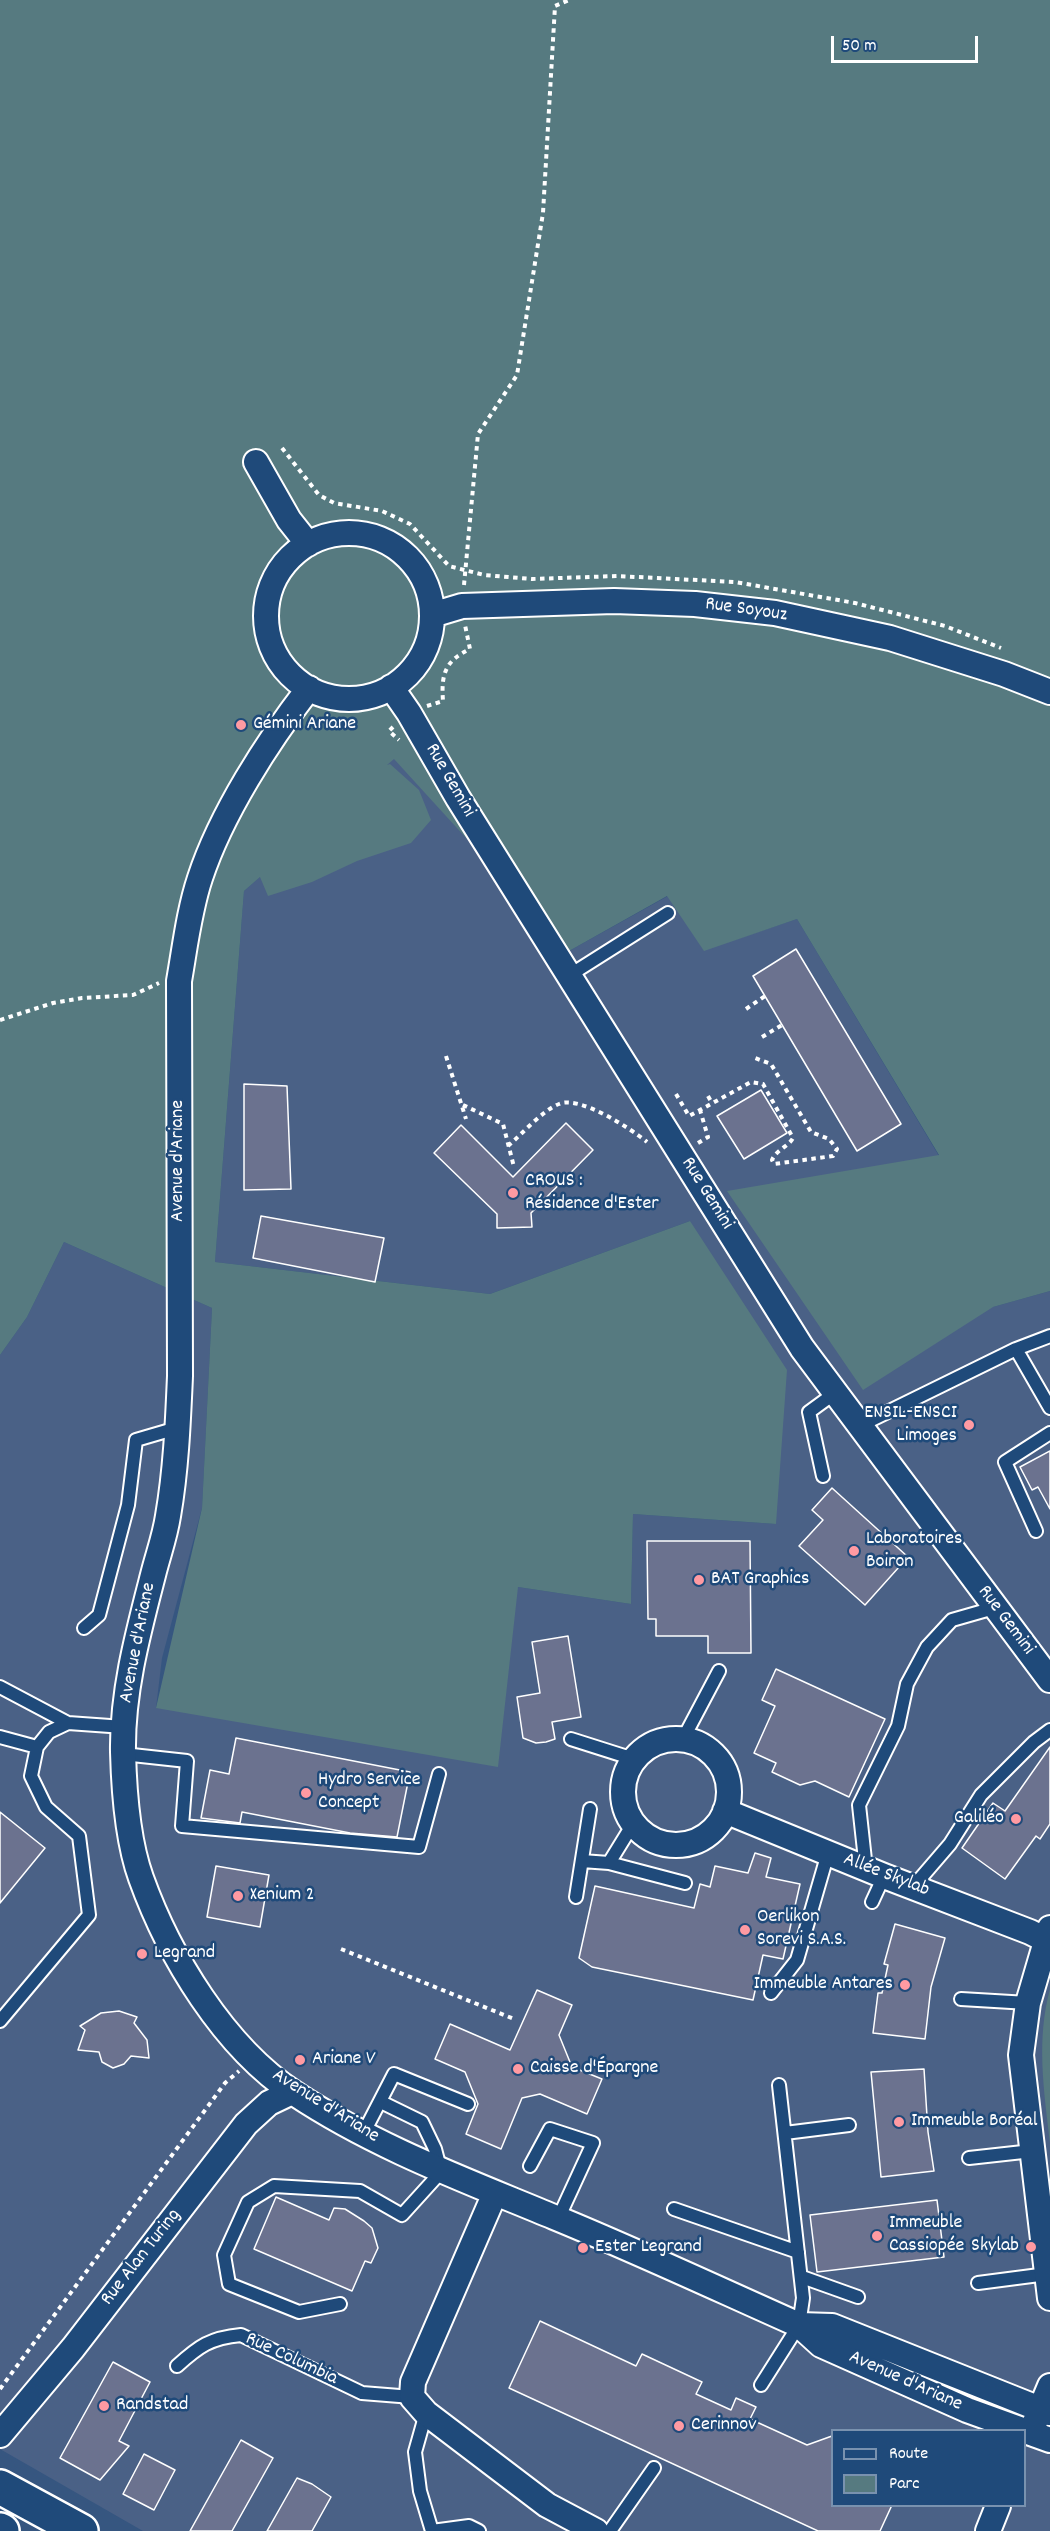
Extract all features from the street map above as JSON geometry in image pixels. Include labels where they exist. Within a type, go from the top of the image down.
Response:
[{"type":"main road","points":[[0,2487],[81,2531]]},
{"type":"street","points":[[256,462],[289,520],[308,544]]},
{"type":"street","points":[[350,533],[371,536],[391,544],[413,562],[427,587],[432,615],[429,637],[421,657],[408,674],[391,687],[365,697],[350,699],[336,698],[309,688],[292,675],[278,658],[268,631],[267,616],[268,602],[278,574],[286,562],[308,544],[328,536],[350,533]]},
{"type":"street","name":"Rue Soyouz","points":[[432,615],[462,606],[614,601],[695,604],[775,613],[890,638],[1004,674],[1050,692]]},
{"type":"street","name":"Rue Gemini","points":[[391,687],[410,713],[458,798],[802,1348],[1050,1680]]},
{"type":"street","name":"Avenue d'Ariane","points":[[309,688],[289,714],[232,807],[205,868],[187,931],[179,981],[180,1376],[177,1428],[168,1517],[132,1656],[124,1727],[123,1754],[128,1814],[140,1876],[169,1945],[216,2015],[252,2060],[292,2092],[363,2134],[441,2172],[558,2219],[799,2325],[821,2345],[1010,2429]]},
{"type":"street","points":[[683,1739],[711,1752],[722,1765],[728,1780],[729,1796],[725,1811],[717,1825],[706,1836],[691,1843],[675,1845],[659,1843],[645,1835],[633,1824],[625,1808],[623,1791],[626,1774],[634,1759],[648,1747],[665,1740],[683,1739]]},
{"type":"street","name":"Allée Skylab","points":[[725,1811],[1030,1932],[1048,1934]]},
{"type":"street","points":[[1048,1934],[1028,2003],[1021,2055],[1050,2298]]},
{"type":"street","name":"Rue Alan Turing","points":[[0,2435],[73,2348],[246,2124],[269,2103],[292,2092]]},
{"type":"street","points":[[495,2193],[413,2382],[419,2405],[547,2505],[596,2531]]},
{"type":"street","name":"Avenue d'Ariane","points":[[799,2325],[832,2326],[1046,2411]]},
{"type":"street","points":[[1035,2440],[1046,2411],[1050,2386]]},
{"type":"street","points":[[988,2531],[997,2507]]},
{"type":"lane","points":[[570,975],[668,913]]},
{"type":"lane","points":[[859,1426],[1016,1349],[1050,1336]]},
{"type":"lane","points":[[1016,1349],[1050,1408]]},
{"type":"lane","points":[[823,1476],[809,1412],[835,1393]]},
{"type":"lane","points":[[84,1628],[99,1615],[128,1505],[136,1440],[177,1428]]},
{"type":"lane","points":[[1036,1531],[1005,1461],[1050,1433]]},
{"type":"lane","points":[[873,1902],[875,1872],[859,1805],[898,1726],[907,1684],[927,1647],[952,1620],[994,1608]]},
{"type":"lane","points":[[683,1739],[719,1671]]},
{"type":"lane","points":[[0,1687],[68,1723],[124,1727]]},
{"type":"lane","points":[[0,2021],[89,1915],[79,1836],[46,1807],[31,1776],[37,1747],[49,1732],[68,1723]]},
{"type":"lane","points":[[913,1887],[950,1844],[981,1795],[1034,1742],[1050,1730]]},
{"type":"lane","points":[[0,1737],[37,1747]]},
{"type":"lane","points":[[571,1739],[634,1759]]},
{"type":"lane","points":[[123,1754],[187,1761],[182,1826],[419,1847],[439,1774]]},
{"type":"lane","points":[[576,1897],[590,1809]]},
{"type":"lane","points":[[609,1863],[633,1824]]},
{"type":"lane","points":[[771,1993],[797,1960],[828,1853]]},
{"type":"lane","points":[[582,1861],[609,1863],[685,1883]]},
{"type":"lane","points":[[962,1999],[1028,2003]]},
{"type":"lane","points":[[363,2134],[394,2074],[468,2104]]},
{"type":"lane","points":[[761,2385],[799,2325],[804,2298],[779,2085]]},
{"type":"lane","points":[[339,2304],[299,2312],[230,2284],[224,2255],[248,2202],[274,2186],[360,2191],[402,2215],[441,2172],[435,2149],[422,2122],[381,2102]]},
{"type":"lane","points":[[784,2133],[849,2125]]},
{"type":"lane","points":[[530,2166],[549,2129],[593,2143],[558,2219]]},
{"type":"lane","points":[[969,2158],[1032,2151]]},
{"type":"lane","points":[[674,2209],[798,2252]]},
{"type":"lane","points":[[978,2283],[1047,2274]]},
{"type":"lane","points":[[802,2277],[858,2297]]},
{"type":"lane","name":"Rue Columbia","points":[[177,2366],[200,2346],[219,2337],[241,2335],[362,2393],[419,2405]]},
{"type":"lane","points":[[419,2405],[415,2452],[420,2491],[432,2531],[469,2526],[479,2531]]},
{"type":"lane","points":[[610,2531],[654,2468]]},
{"type":"path","points":[[389,730],[410,713],[443,701],[442,682],[447,667],[456,656],[470,649],[462,606],[478,434],[517,375],[543,213],[555,6],[569,0]]},
{"type":"path","points":[[282,448],[320,495],[334,503],[382,511],[410,524],[449,566],[465,571],[532,579],[617,576],[735,582],[866,606],[945,626],[1008,651]]},
{"type":"path","points":[[0,1020],[53,1003],[82,998],[133,995],[161,982],[179,981]]},
{"type":"path","points":[[746,1009],[765,996]]},
{"type":"path","points":[[762,1037],[782,1025]]},
{"type":"path","points":[[446,1056],[466,1119]]},
{"type":"path","points":[[676,1094],[689,1116],[751,1082],[763,1083],[793,1138],[790,1143],[774,1154],[772,1160],[774,1164],[833,1156],[837,1149],[828,1138],[812,1132],[771,1064],[755,1058]]},
{"type":"path","points":[[708,1096],[712,1103]]},
{"type":"path","points":[[508,1146],[556,1105],[567,1101],[602,1113],[622,1123],[653,1148]]},
{"type":"path","points":[[463,1106],[503,1124],[514,1167]]},
{"type":"path","points":[[698,1143],[708,1137],[700,1110]]},
{"type":"path","points":[[340,1949],[514,2019]]},
{"type":"path","points":[[0,2389],[225,2083],[252,2060]]},
{"type":"shaded area","points":[[394,758],[569,951],[668,896],[704,950],[797,919],[939,1156],[993,1307],[1050,1291],[1050,2531],[143,2531],[0,2449],[0,1355],[27,1317],[64,1242],[212,1308],[202,1508],[162,1658],[156,1708],[518,1587],[631,1604],[633,1514],[776,1524],[690,1221],[490,1294],[215,1262],[244,891]]},
{"type":"green space","points":[[0,0],[1050,0],[1050,1291],[993,1307],[863,1390],[727,1191],[939,1155],[797,919],[704,951],[667,896],[569,951],[394,759],[387,765],[390,764],[419,790],[431,820],[411,843],[357,861],[312,882],[268,896],[260,877],[244,891],[215,1262],[490,1294],[690,1221],[787,1370],[776,1524],[633,1514],[631,1604],[518,1587],[498,1767],[156,1708],[202,1508],[212,1308],[64,1242],[27,1317],[0,1355]]},
{"type":"green space","points":[[1050,1989],[1050,2143],[1042,2046]]},
{"type":"building","points":[[796,949],[901,1124],[857,1151],[753,976]]},
{"type":"building","points":[[244,1084],[287,1086],[291,1189],[244,1190]]},
{"type":"building","points":[[761,1090],[787,1133],[744,1159],[717,1116]]},
{"type":"building","name":"CROUS : Résidence d'Ester","points":[[566,1123],[593,1150],[531,1213],[532,1227],[497,1228],[497,1214],[434,1153],[461,1125],[513,1177]]},
{"type":"building","points":[[261,1216],[384,1238],[375,1282],[253,1258]]},
{"type":"building","points":[[1050,1451],[1050,1509],[1038,1487],[1032,1490],[1020,1467]]},
{"type":"building","name":"Laboratoires Boiron","points":[[832,1488],[908,1557],[865,1605],[799,1546],[823,1520],[812,1510]]},
{"type":"building","name":"BAT Graphics","points":[[647,1541],[750,1541],[751,1653],[708,1653],[708,1636],[656,1636],[656,1619],[648,1619]]},
{"type":"building","points":[[568,1636],[581,1717],[552,1722],[555,1739],[536,1743],[523,1738],[517,1697],[540,1693],[532,1642]]},
{"type":"building","points":[[776,1669],[885,1719],[849,1797],[815,1781],[800,1785],[772,1772],[776,1763],[754,1753],[775,1706],[762,1700]]},
{"type":"building","name":"Hydro Service Concept","points":[[236,1738],[410,1772],[397,1837],[350,1833],[242,1812],[240,1823],[201,1818],[210,1770],[229,1774]]},
{"type":"building","name":"Galiléo","points":[[1050,1747],[1050,1824],[1040,1839],[1036,1836],[1005,1879],[962,1848],[993,1803],[1005,1811]]},
{"type":"building","points":[[0,1812],[45,1848],[0,1903]]},
{"type":"building","points":[[755,1853],[771,1858],[766,1877],[800,1884],[783,1959],[763,1955],[753,2000],[592,1967],[579,1958],[595,1886],[694,1908],[700,1884],[710,1887],[715,1866],[748,1873]]},
{"type":"building","name":"Xenium 2","points":[[216,1866],[269,1875],[260,1927],[207,1917]]},
{"type":"building","name":"Immeuble Antares","points":[[895,1924],[945,1938],[931,1987],[925,2039],[873,2033],[878,1993],[882,1993],[888,1965],[884,1964]]},
{"type":"building","name":"Caisse d'Épargne","points":[[537,1990],[572,2005],[559,2035],[572,2067],[602,2079],[587,2114],[540,2094],[522,2098],[501,2149],[466,2134],[478,2104],[465,2072],[435,2059],[450,2024],[510,2050]]},
{"type":"building","points":[[119,2011],[137,2017],[134,2023],[147,2040],[149,2058],[131,2056],[124,2064],[113,2068],[102,2062],[99,2052],[78,2050],[85,2030],[80,2026],[101,2013]]},
{"type":"building","name":"Immeuble Boréal","points":[[924,2069],[928,2132],[934,2171],[881,2177],[871,2072]]},
{"type":"building","points":[[276,2197],[329,2220],[334,2208],[345,2209],[372,2228],[378,2248],[371,2263],[365,2261],[352,2291],[254,2249]]},
{"type":"building","name":"Immeuble Cassiopée","points":[[937,2200],[944,2257],[817,2272],[810,2215]]},
{"type":"building","name":"Cerinnov","points":[[540,2321],[636,2366],[642,2354],[702,2382],[696,2394],[731,2410],[736,2398],[756,2407],[750,2419],[807,2445],[831,2436],[831,2507],[891,2507],[880,2531],[818,2531],[509,2388]]},
{"type":"building","points":[[113,2362],[150,2382],[119,2441],[129,2446],[100,2480],[60,2458]]},
{"type":"building","points":[[241,2440],[273,2458],[232,2531],[190,2531]]},
{"type":"building","points":[[144,2454],[175,2470],[154,2510],[123,2494]]},
{"type":"building","points":[[297,2478],[312,2484],[331,2497],[312,2531],[267,2531]]},
{"type":"place","name":"Gémini Ariane","points":[[241,725]]},
{"type":"place","name":"CROUS : Résidence d'Ester","points":[[513,1193]]},
{"type":"place","name":"ENSIL-ENSCI Limoges","points":[[969,1425]]},
{"type":"place","name":"Laboratoires Boiron","points":[[854,1551]]},
{"type":"place","name":"BAT Graphics","points":[[699,1580]]},
{"type":"place","name":"Hydro Service Concept","points":[[306,1793]]},
{"type":"place","name":"Galiléo","points":[[1016,1819]]},
{"type":"place","name":"Xenium 2","points":[[238,1896]]},
{"type":"place","name":"Oerlikon Sorevi S.A.S.","points":[[745,1930]]},
{"type":"place","name":"Legrand","points":[[142,1954]]},
{"type":"place","name":"Immeuble Antares","points":[[905,1985]]},
{"type":"place","name":"Ariane V","points":[[300,2060]]},
{"type":"place","name":"Caisse d'Épargne","points":[[518,2069]]},
{"type":"place","name":"Immeuble Boréal","points":[[899,2122]]},
{"type":"place","name":"Immeuble Cassiopée","points":[[877,2236]]},
{"type":"place","name":"Skylab","points":[[1031,2247]]},
{"type":"place","name":"Ester Legrand","points":[[583,2248]]},
{"type":"place","name":"Randstad","points":[[104,2406]]},
{"type":"place","name":"Cerinnov","points":[[679,2426]]}]
